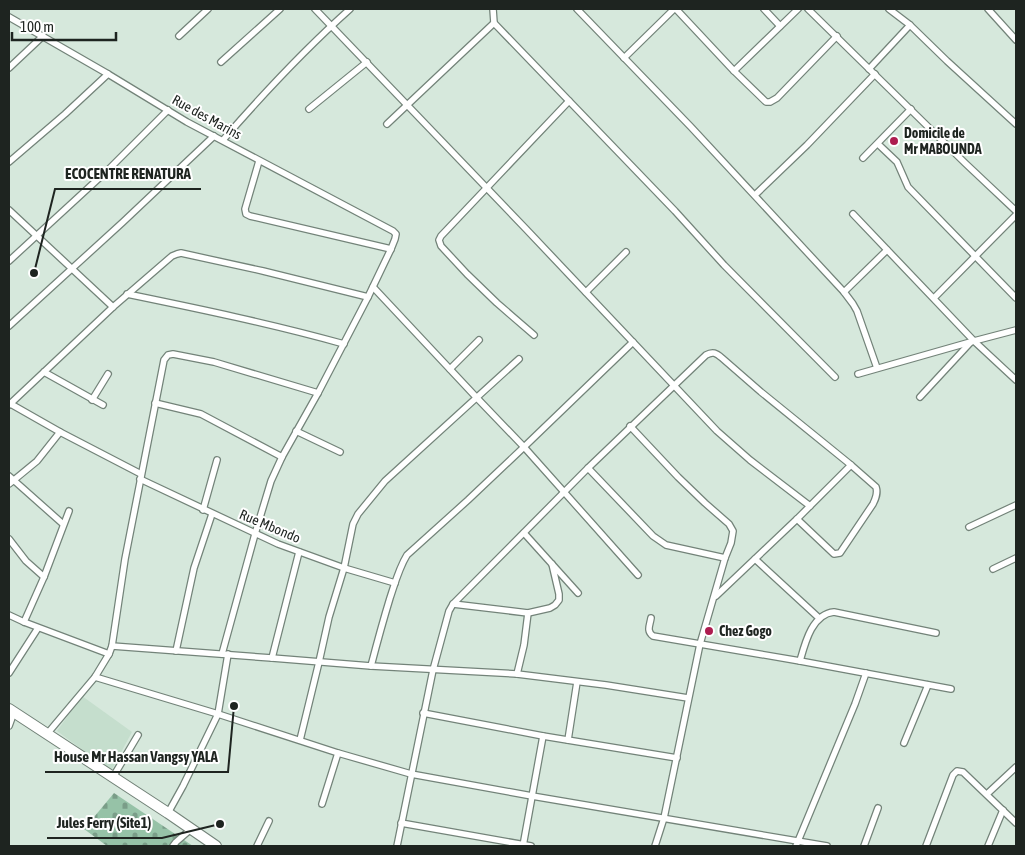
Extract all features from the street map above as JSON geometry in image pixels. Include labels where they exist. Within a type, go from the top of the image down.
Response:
[{"type":"highway","points":[[12,710],[216,846]]},
{"type":"street","points":[[179,36],[208,9]]},
{"type":"street","points":[[221,62],[280,9]]},
{"type":"street","points":[[315,9],[712,426],[733,446],[810,506]]},
{"type":"street","points":[[223,140],[275,82],[350,9]]},
{"type":"street","points":[[493,9],[494,23],[724,265],[835,377]]},
{"type":"street","points":[[577,9],[755,195],[844,292],[857,311],[877,368]]},
{"type":"street","points":[[624,58],[675,9],[762,100],[770,102],[777,98],[837,36]]},
{"type":"street","points":[[764,9],[780,26]]},
{"type":"street","points":[[734,71],[798,9]]},
{"type":"street","points":[[808,9],[1016,213],[934,298]]},
{"type":"street","points":[[889,9],[910,25],[1016,124]]},
{"type":"street","points":[[988,9],[1016,40]]},
{"type":"street","name":"Rue des Marins","points":[[9,17],[187,122],[392,231],[396,234],[391,249]]},
{"type":"street","points":[[387,124],[494,23]]},
{"type":"street","points":[[870,69],[910,25]]},
{"type":"street","points":[[9,68],[43,36]]},
{"type":"street","points":[[309,109],[367,62]]},
{"type":"street","points":[[9,162],[108,74]]},
{"type":"street","points":[[755,195],[807,145],[875,74]]},
{"type":"street","points":[[534,336],[467,274],[439,243],[439,240],[486,187],[568,101]]},
{"type":"street","points":[[863,158],[911,109]]},
{"type":"street","points":[[9,261],[109,169],[168,110]]},
{"type":"street","points":[[9,326],[214,136]]},
{"type":"street","points":[[878,144],[897,162],[908,187],[1016,298]]},
{"type":"street","points":[[168,813],[218,714],[225,654],[268,488],[282,457],[344,344],[391,249],[246,214],[245,209],[259,160]]},
{"type":"street","points":[[9,210],[113,307]]},
{"type":"street","points":[[853,214],[973,341],[1016,380]]},
{"type":"street","points":[[844,292],[887,250]]},
{"type":"street","points":[[586,292],[626,252]]},
{"type":"street","points":[[9,404],[127,294],[172,256],[181,253],[368,297]]},
{"type":"street","points":[[373,287],[524,447],[638,575]]},
{"type":"street","points":[[127,294],[301,332],[344,344]]},
{"type":"street","points":[[858,374],[1016,330]]},
{"type":"street","points":[[450,369],[478,340]]},
{"type":"street","points":[[920,397],[973,341]]},
{"type":"street","points":[[371,666],[395,582],[407,555],[468,500],[633,342]]},
{"type":"street","points":[[397,846],[432,670],[449,611],[453,604],[630,426],[710,352],[716,353],[876,487],[877,495],[873,504],[840,553],[834,554],[797,519]]},
{"type":"street","points":[[47,734],[95,677],[112,646],[125,559],[164,360],[168,355],[173,354],[214,362],[318,393]]},
{"type":"street","points":[[300,740],[328,617],[344,568],[353,524],[358,514],[385,481],[519,358]]},
{"type":"street","points":[[44,372],[103,406]]},
{"type":"street","points":[[92,400],[108,374]]},
{"type":"street","points":[[156,403],[201,414],[282,457]]},
{"type":"street","name":"Rue Mbondo","points":[[9,404],[140,477],[203,510],[255,534],[344,568],[395,582]]},
{"type":"street","points":[[630,426],[678,477],[732,527],[733,536],[700,644],[664,818],[655,846]]},
{"type":"street","points":[[296,431],[340,452]]},
{"type":"street","points":[[60,432],[37,461],[10,481],[63,524]]},
{"type":"street","points":[[203,510],[217,460]]},
{"type":"street","points":[[714,597],[851,465]]},
{"type":"street","points":[[588,468],[653,536],[666,546],[725,558]]},
{"type":"street","points":[[969,527],[1016,505]]},
{"type":"street","points":[[24,622],[44,577],[69,511]]},
{"type":"street","points":[[176,651],[194,568],[212,514]]},
{"type":"street","points":[[524,533],[578,593]]},
{"type":"street","points":[[9,539],[26,561],[44,577]]},
{"type":"street","points":[[272,658],[299,552]]},
{"type":"street","points":[[993,569],[1016,558]]},
{"type":"street","points":[[755,559],[819,618]]},
{"type":"street","points":[[453,604],[528,613],[550,608],[559,600],[552,564]]},
{"type":"street","points":[[800,661],[809,634],[819,618],[829,612],[936,633]]},
{"type":"street","points":[[518,674],[528,613]]},
{"type":"street","points":[[9,616],[109,654]]},
{"type":"street","points":[[651,618],[648,630],[653,636],[951,689]]},
{"type":"street","points":[[9,673],[38,628]]},
{"type":"street","points":[[112,646],[371,666],[518,674],[688,698]]},
{"type":"street","points":[[797,844],[866,673]]},
{"type":"street","points":[[95,677],[338,753],[412,774],[664,818],[797,844],[827,846]]},
{"type":"street","points":[[568,740],[577,682]]},
{"type":"street","points":[[904,743],[928,685]]},
{"type":"street","points":[[9,726],[12,710]]},
{"type":"street","points":[[423,714],[677,758]]},
{"type":"street","points":[[113,777],[138,736]]},
{"type":"street","points":[[523,846],[542,736]]},
{"type":"street","points":[[322,804],[338,753]]},
{"type":"street","points":[[987,794],[1016,767]]},
{"type":"street","points":[[926,846],[957,772],[963,772],[1016,823]]},
{"type":"street","points":[[864,846],[878,808]]},
{"type":"street","points":[[988,846],[1003,810]]},
{"type":"street","points":[[257,846],[269,821]]},
{"type":"street","points":[[402,823],[531,846]]},
{"type":"street","points":[[173,846],[191,830]]},
{"type":"shaded area","points":[[82,696],[132,732],[111,771],[57,731]]},
{"type":"green space","points":[[114,793],[193,846],[107,846],[84,829]]},
{"type":"place","name":"Domicile de Mr MABOUNDA","points":[[894,141]]},
{"type":"place","name":"ECOCENTRE RENATURA","points":[[34,273]]},
{"type":"place","name":"Chez Gogo","points":[[709,631]]},
{"type":"place","name":"House Mr Hassan Vangsy YALA","points":[[234,706]]},
{"type":"place","name":"Jules Ferry (Site1)","points":[[220,824]]}]
